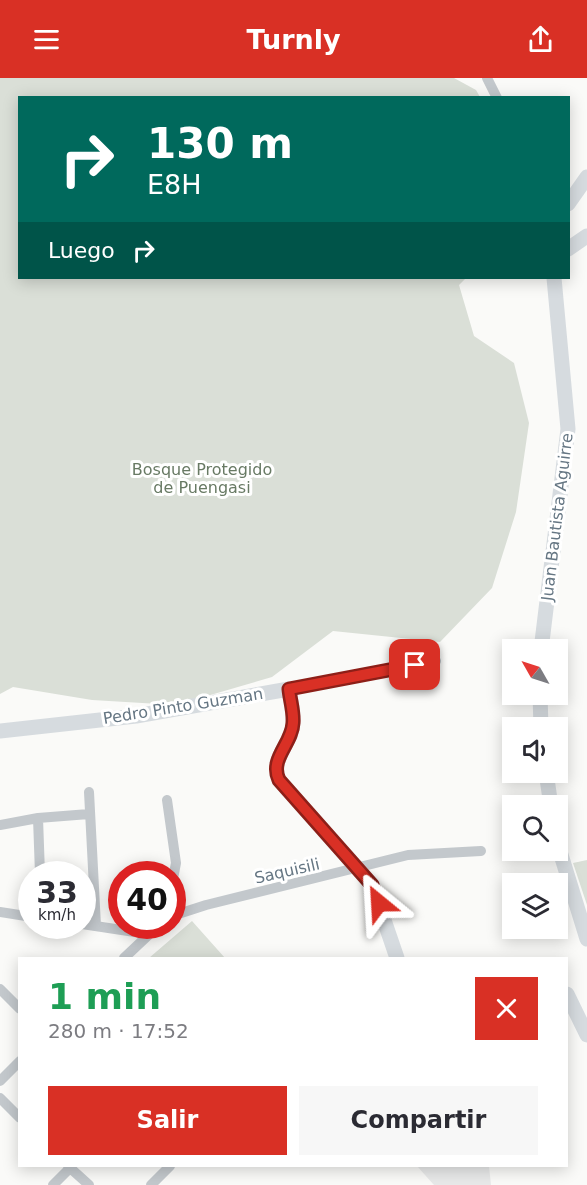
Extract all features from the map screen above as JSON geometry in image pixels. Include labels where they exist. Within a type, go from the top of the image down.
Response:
[{"type":"street","points":[[487,78],[496,96]]},
{"type":"street","points":[[570,201],[587,177]]},
{"type":"street","points":[[570,248],[587,236]]},
{"type":"street","name":"Juan Bautista Aguirre","points":[[542,639],[568,429],[554,279]]},
{"type":"street","name":"Pedro Pinto Guzman","points":[[0,731],[136,716],[436,661]]},
{"type":"street","points":[[289,689],[293,722],[275,772],[279,780],[372,885],[398,957]]},
{"type":"street","points":[[89,792],[92,861]]},
{"type":"street","points":[[166,800],[176,861]]},
{"type":"street","points":[[0,825],[38,818],[89,814]]},
{"type":"street","points":[[38,818],[40,861]]},
{"type":"street","name":"Saquisili","points":[[186,911],[358,870],[408,855],[481,851]]},
{"type":"street","points":[[563,861],[587,939]]},
{"type":"street","points":[[0,912],[18,915]]},
{"type":"street","points":[[96,926],[108,928]]},
{"type":"street","points":[[125,957],[143,939]]},
{"type":"street","points":[[0,989],[18,1007]]},
{"type":"street","points":[[568,996],[587,1035]]},
{"type":"street","points":[[0,1006],[9,998]]},
{"type":"street","points":[[0,1081],[18,1063]]},
{"type":"street","points":[[0,1098],[18,1116]]},
{"type":"street","points":[[53,1185],[69,1167]]},
{"type":"street","points":[[71,1167],[89,1185]]},
{"type":"street","points":[[151,1185],[169,1167]]},
{"type":"shaded area","points":[[418,1167],[489,1167],[491,1185],[434,1185]]},
{"type":"green space","name":"Bosque Protegido de Puengasi","points":[[0,78],[454,78],[476,90],[479,96],[18,96],[18,279],[465,279],[459,285],[474,336],[514,363],[529,423],[516,512],[492,588],[440,642],[333,631],[272,677],[176,705],[92,700],[13,687],[0,694]]},
{"type":"green space","points":[[587,860],[587,905],[573,863]]},
{"type":"green space","points":[[192,921],[224,957],[150,957],[171,939],[186,939],[186,926]]},
{"type":"route","points":[[379,903],[372,885],[279,780],[275,772],[276,764],[293,722],[289,689],[415,665]]}]
